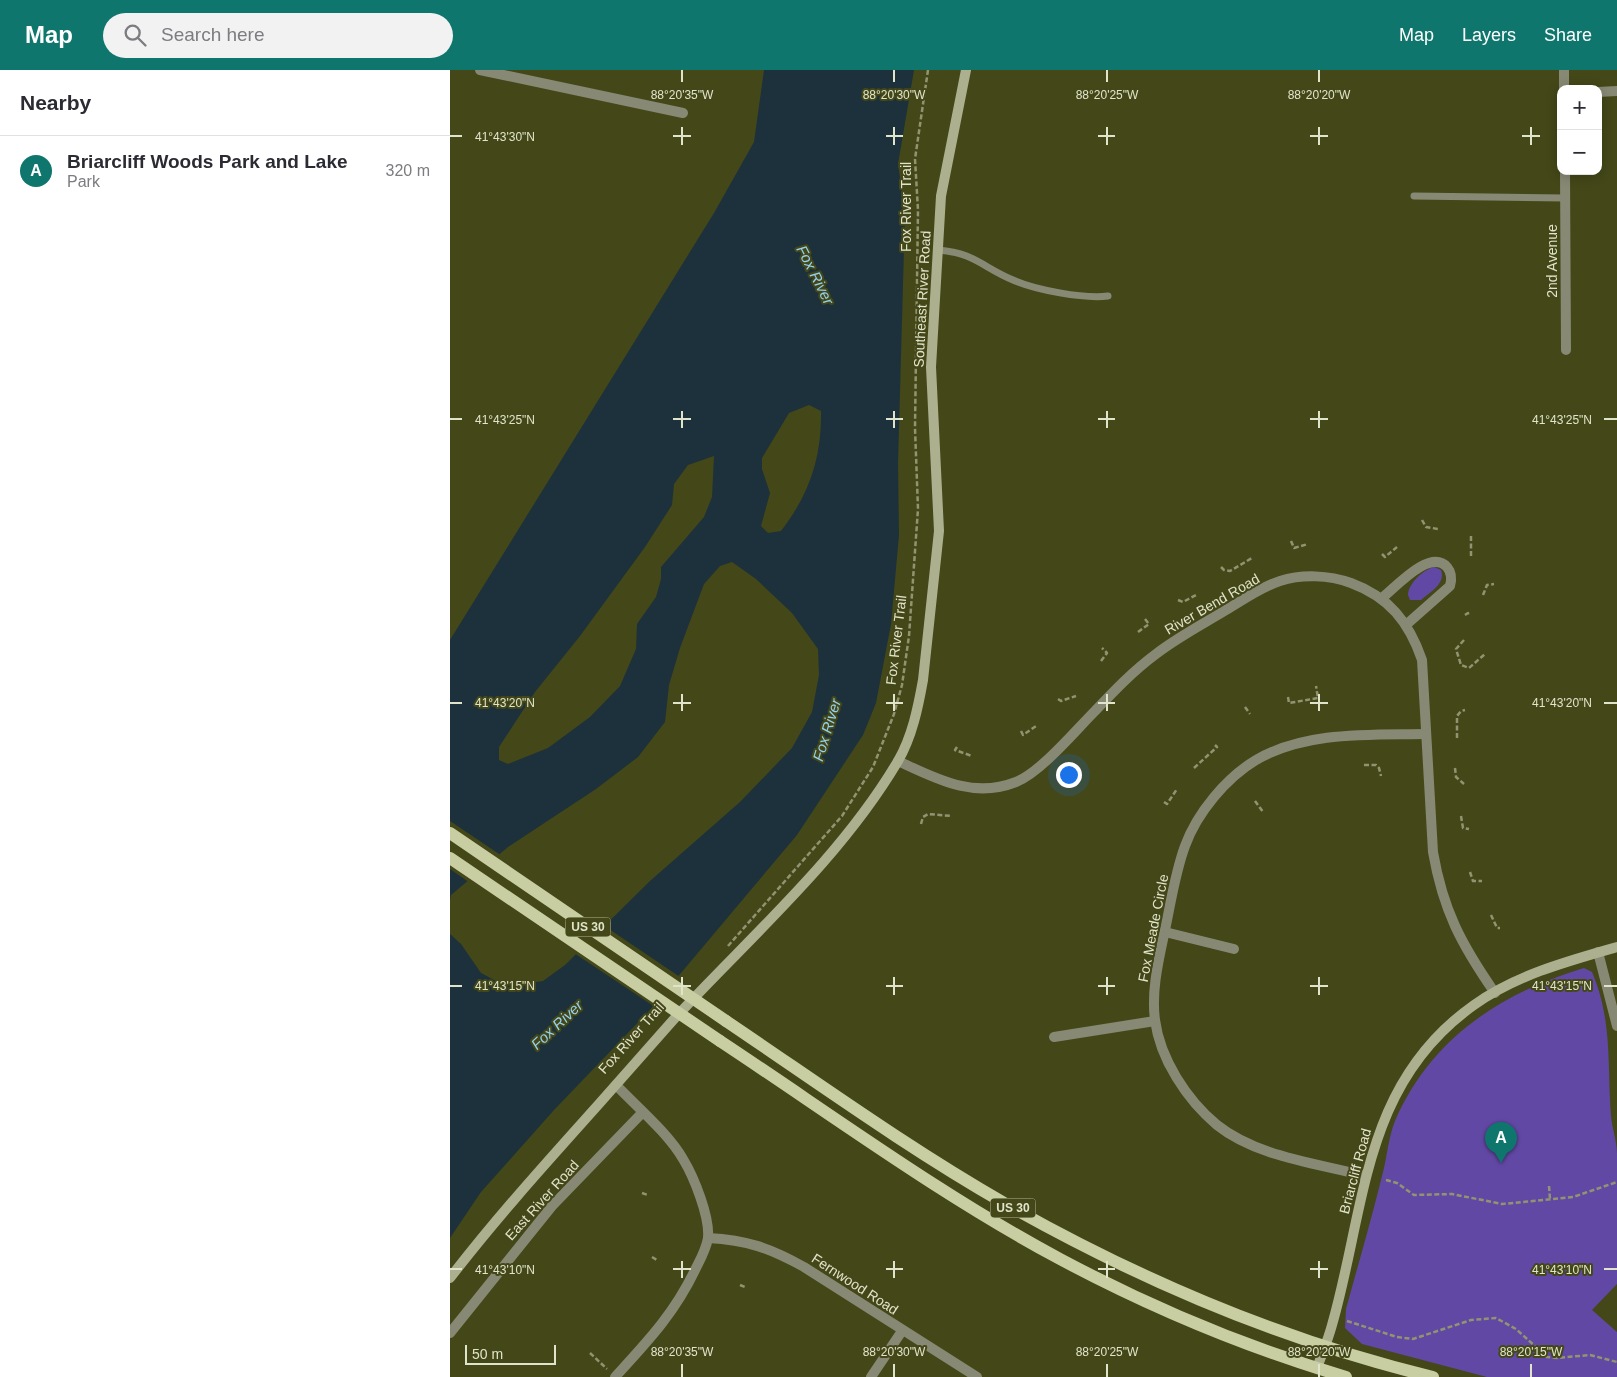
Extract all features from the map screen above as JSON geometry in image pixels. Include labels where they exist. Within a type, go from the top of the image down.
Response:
[{"type":"main road","name":"US 30","points":[[450,833],[934,1160],[1052,1230],[1162,1283],[1324,1346],[1433,1377]]},
{"type":"main road","name":"US 30","points":[[450,858],[976,1211],[1060,1259],[1143,1300],[1316,1373],[1346,1377]]},
{"type":"street","points":[[480,70],[684,113]]},
{"type":"street","name":"Southeast River Road","points":[[450,1278],[494,1220],[674,1020],[817,868],[857,821],[898,761],[920,700],[939,531],[931,367],[942,196],[966,70]]},
{"type":"street","points":[[1564,70],[1564,85]]},
{"type":"street","points":[[1602,92],[1617,91]]},
{"type":"street","name":"2nd Avenue","points":[[1565,175],[1566,350]]},
{"type":"street","points":[[1382,598],[1424,563],[1435,561],[1447,567],[1452,577],[1450,586],[1407,624]]},
{"type":"street","name":"River Bend Road","points":[[898,761],[940,781],[970,789],[988,789],[1018,781],[1044,762],[1123,683],[1156,654],[1259,591],[1279,581],[1296,578],[1329,578],[1361,587],[1382,598],[1397,611],[1407,624],[1422,660],[1433,852],[1437,877],[1450,919],[1495,993]]},
{"type":"street","name":"Fox Meade Circle","points":[[1365,1176],[1268,1151],[1244,1142],[1218,1125],[1197,1104],[1170,1066],[1155,1021],[1156,980],[1185,846],[1220,790],[1239,772],[1264,756],[1293,744],[1348,736],[1426,734]]},
{"type":"street","points":[[1165,932],[1234,949]]},
{"type":"street","name":"Briarcliff Road","points":[[1316,1373],[1332,1325],[1373,1146],[1386,1114],[1403,1082],[1424,1053],[1448,1026],[1474,1005],[1534,973],[1617,947]]},
{"type":"street","points":[[1598,952],[1617,1026]]},
{"type":"street","points":[[1054,1037],[1155,1021]]},
{"type":"street","points":[[615,1377],[670,1316],[699,1264],[708,1238],[706,1219],[683,1158],[665,1135],[616,1085]]},
{"type":"street","name":"East River Road","points":[[450,1333],[552,1206],[642,1113]]},
{"type":"street","name":"Fernwood Road","points":[[708,1238],[754,1243],[775,1251],[804,1267],[977,1377]]},
{"type":"street","points":[[871,1377],[902,1331]]},
{"type":"lane","points":[[1414,196],[1565,198]]},
{"type":"lane","points":[[938,250],[956,251],[975,258],[1012,280],[1032,286],[1080,296],[1108,296]]},
{"type":"path","name":"Fox River Trail","points":[[726,947],[842,816],[873,768],[902,685],[909,636],[918,509],[915,428],[918,210],[916,159],[928,70]]},
{"type":"path","points":[[1422,520],[1426,526],[1438,529]]},
{"type":"path","points":[[1471,536],[1471,556]]},
{"type":"path","points":[[1291,541],[1294,548],[1308,544]]},
{"type":"path","points":[[1382,554],[1385,557],[1396,547]]},
{"type":"path","points":[[1221,566],[1224,570],[1230,571],[1252,558]]},
{"type":"path","points":[[1484,596],[1487,585],[1494,584]]},
{"type":"path","points":[[1178,600],[1183,602],[1196,595]]},
{"type":"path","points":[[1138,632],[1149,624],[1146,618]]},
{"type":"path","points":[[1464,640],[1456,649],[1460,666],[1469,668],[1485,654]]},
{"type":"path","points":[[1101,661],[1107,653],[1102,648]]},
{"type":"path","points":[[1288,697],[1289,703],[1318,698],[1316,686]]},
{"type":"path","points":[[1058,699],[1061,701],[1076,696]]},
{"type":"path","points":[[1245,707],[1250,714]]},
{"type":"path","points":[[1458,738],[1457,716],[1464,710]]},
{"type":"path","points":[[1021,731],[1024,735],[1036,726]]},
{"type":"path","points":[[1194,768],[1217,747],[1214,745]]},
{"type":"path","points":[[957,747],[956,750],[972,756]]},
{"type":"path","points":[[1364,765],[1376,765],[1381,776]]},
{"type":"path","points":[[1455,768],[1456,778],[1464,784]]},
{"type":"path","points":[[1164,802],[1166,804],[1177,789]]},
{"type":"path","points":[[1255,801],[1263,812]]},
{"type":"path","points":[[921,824],[923,817],[928,814],[952,816]]},
{"type":"path","points":[[1461,816],[1463,828],[1469,829]]},
{"type":"path","points":[[1470,872],[1473,881],[1482,881]]},
{"type":"path","points":[[1491,914],[1497,928],[1500,928]]},
{"type":"path","points":[[1386,1180],[1397,1183],[1414,1195],[1421,1197],[1452,1194],[1502,1204],[1580,1195],[1617,1182]]},
{"type":"path","points":[[1550,1186],[1550,1199]]},
{"type":"path","points":[[642,1193],[648,1195]]},
{"type":"path","points":[[652,1257],[657,1260]]},
{"type":"path","points":[[740,1285],[745,1287]]},
{"type":"path","points":[[1348,1321],[1397,1336],[1414,1338],[1471,1320],[1496,1318],[1516,1329],[1548,1357],[1590,1356],[1617,1362]]},
{"type":"path","points":[[590,1354],[615,1377]]},
{"type":"shaded area","points":[[1434,567],[1441,570],[1442,575],[1439,584],[1421,600],[1410,600],[1408,595],[1413,582],[1425,571]]},
{"type":"shaded area","points":[[1584,968],[1592,972],[1603,1008],[1608,1044],[1611,1116],[1617,1154],[1617,1284],[1592,1310],[1617,1332],[1617,1377],[1487,1377],[1362,1344],[1345,1328],[1346,1309],[1378,1193],[1389,1141],[1395,1121],[1410,1092],[1428,1066],[1449,1043],[1472,1023],[1497,1006],[1525,991],[1554,978]]},
{"type":"water","name":"Fox River","points":[[764,70],[914,70],[898,164],[905,212],[898,464],[899,535],[891,624],[876,703],[863,735],[797,835],[649,1011],[554,1110],[481,1192],[450,1238],[450,934],[461,944],[481,973],[498,982],[518,985],[543,981],[565,965],[650,881],[740,802],[792,748],[812,712],[819,675],[818,649],[792,613],[756,579],[732,562],[720,566],[704,584],[680,648],[669,685],[665,722],[638,757],[596,789],[508,847],[451,895],[450,900],[450,640],[714,213],[754,142]],"holes":[[[809,405],[821,411],[819,444],[812,475],[799,504],[781,531],[768,533],[761,526],[770,493],[762,469],[762,458],[789,413]],[[714,456],[712,497],[704,517],[661,567],[661,579],[656,597],[637,624],[636,649],[620,686],[590,717],[548,748],[508,764],[499,760],[499,747],[535,692],[580,636],[645,547],[672,505],[674,484],[688,465]]]},
{"type":"pier","points":[[450,821],[502,856],[470,883],[450,869]]},
{"type":"pier","points":[[603,925],[680,977],[655,1007],[574,953]]},
{"type":"place","name":"Briarcliff Woods Park and Lake","points":[[1501,1163]]}]
